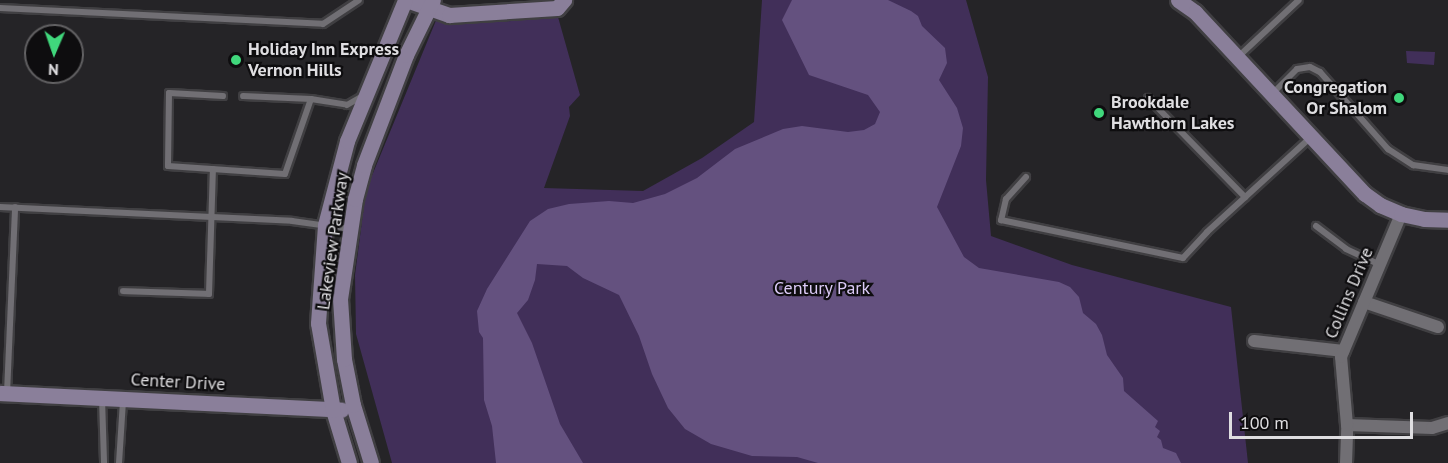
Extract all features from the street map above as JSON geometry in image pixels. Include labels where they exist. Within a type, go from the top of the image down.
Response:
[{"type":"street","points":[[405,0],[432,4],[449,15],[557,8],[564,0]]},
{"type":"street","name":"Lakeview Parkway","points":[[349,463],[333,410],[318,323],[325,225],[340,162],[405,0]]},
{"type":"street","points":[[1178,0],[1195,12],[1365,194],[1380,205],[1401,214],[1424,219],[1448,220]]},
{"type":"street","name":"Lakeview Parkway","points":[[370,463],[354,410],[344,358],[340,299],[355,199],[369,148],[406,55],[432,4]]},
{"type":"street","name":"Collins Drive","points":[[1346,463],[1347,425],[1342,377],[1343,351],[1401,214]]},
{"type":"street","points":[[1364,302],[1438,327]]},
{"type":"street","points":[[1254,341],[1343,351]]},
{"type":"street","name":"Center Drive","points":[[4,393],[354,410]]},
{"type":"street","points":[[1347,425],[1432,428],[1448,423]]},
{"type":"lane","points":[[0,8],[323,24],[359,0]]},
{"type":"lane","points":[[1237,57],[1299,0]]},
{"type":"lane","points":[[1272,95],[1296,69],[1310,67],[1320,72],[1388,149],[1413,165],[1448,170]]},
{"type":"lane","points":[[223,96],[169,93],[168,166],[285,174],[311,99]]},
{"type":"lane","points":[[243,96],[311,99],[347,105],[367,94]]},
{"type":"lane","points":[[1148,98],[1245,197]]},
{"type":"lane","points":[[1026,177],[1006,200],[1000,220],[1183,258],[1311,137]]},
{"type":"lane","points":[[123,291],[209,294],[213,169]]},
{"type":"lane","points":[[0,207],[210,217],[325,225],[350,229]]},
{"type":"lane","points":[[4,393],[15,207]]},
{"type":"lane","points":[[1316,226],[1346,249],[1381,265]]},
{"type":"lane","points":[[102,398],[104,463]]},
{"type":"lane","points":[[119,463],[124,399]]},
{"type":"green space","name":"Century Park","points":[[762,0],[966,0],[988,77],[986,180],[991,236],[1072,265],[1231,307],[1248,463],[392,463],[356,334],[355,275],[366,190],[437,18],[498,22],[558,17],[580,95],[569,107],[570,116],[544,188],[643,191],[702,158],[754,122]]},
{"type":"green space","points":[[1406,51],[1435,52],[1434,65],[1407,63]]},
{"type":"shaded area","points":[[792,0],[888,0],[918,16],[922,26],[945,48],[947,63],[939,80],[957,108],[963,128],[961,146],[937,207],[964,257],[979,268],[1059,282],[1070,287],[1079,297],[1083,313],[1096,324],[1102,335],[1107,355],[1123,378],[1124,391],[1158,421],[1155,427],[1160,431],[1157,437],[1161,440],[1163,448],[1176,453],[1181,463],[818,463],[797,457],[752,456],[711,444],[685,429],[668,408],[652,374],[639,336],[619,295],[583,278],[567,266],[537,264],[535,280],[528,300],[517,313],[532,343],[560,424],[583,463],[496,463],[492,426],[484,400],[483,338],[479,332],[477,311],[487,289],[530,221],[548,209],[569,204],[609,201],[633,203],[665,194],[697,178],[735,149],[783,129],[802,126],[848,132],[864,130],[875,124],[880,112],[868,95],[809,75],[782,20]]},
{"type":"place","name":"Holiday Inn Express Vernon Hills","points":[[236,60]]},
{"type":"place","name":"Congregation Or Shalom","points":[[1399,98]]},
{"type":"place","name":"Brookdale Hawthorn Lakes","points":[[1099,113]]}]
